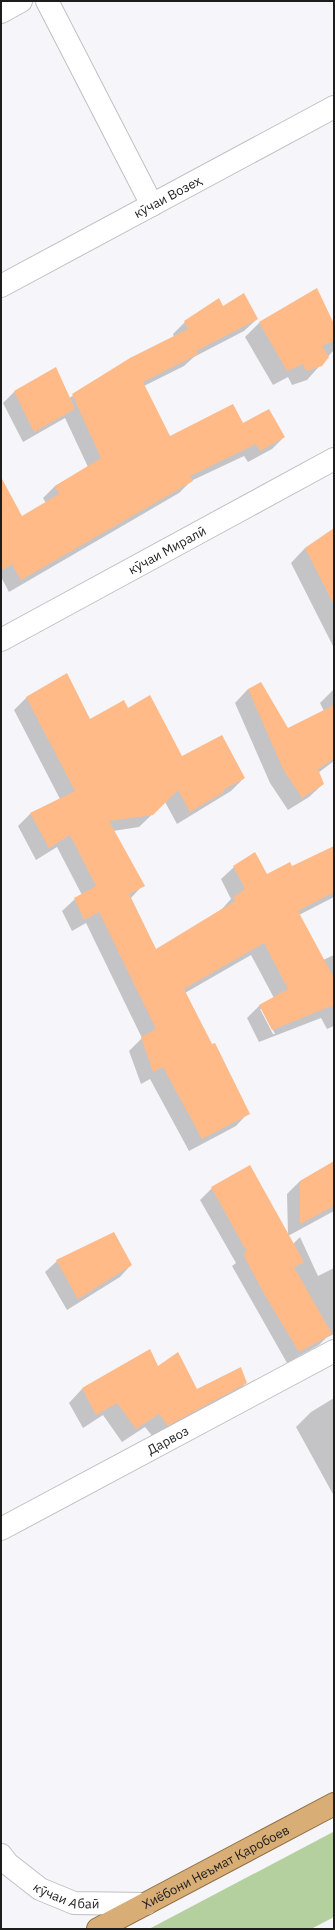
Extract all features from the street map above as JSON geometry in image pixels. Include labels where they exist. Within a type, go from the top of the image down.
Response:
[{"type":"highway","name":"Хиёбони Неъмат Қаробоев","points":[[98,1929],[331,1808]]},
{"type":"street","points":[[1,12],[21,1]]},
{"type":"street","points":[[47,1],[152,205]]},
{"type":"street","name":"кӯчаи Возеҳ","points":[[1,286],[334,107]]},
{"type":"street","name":"кӯчаи Миралӣ","points":[[1,640],[334,459]]},
{"type":"street","name":"Дарвоз","points":[[1,1529],[144,1451],[334,1351]]},
{"type":"street","name":"кӯчаи Абаӣ","points":[[1,1855],[8,1864],[40,1889],[74,1903],[146,1904]]},
{"type":"green space","points":[[333,1832],[334,1917],[311,1929],[149,1929]]},
{"type":"building","points":[[317,288],[334,324],[334,340],[322,346],[329,357],[322,366],[306,371],[303,364],[287,371],[259,322]]},
{"type":"building","points":[[244,293],[258,319],[196,351],[198,354],[143,382],[170,436],[233,404],[243,423],[269,409],[285,437],[260,451],[256,444],[190,476],[193,481],[21,580],[12,564],[1,571],[1,477],[22,516],[59,494],[55,486],[101,458],[72,394],[130,358],[188,329],[184,321],[219,298],[223,306]]},
{"type":"building","points":[[56,367],[75,409],[34,432],[14,391]]},
{"type":"building","points":[[334,528],[334,605],[305,548]]},
{"type":"building","points":[[67,673],[90,719],[124,700],[128,708],[150,695],[182,756],[222,735],[245,778],[223,790],[224,792],[190,812],[178,790],[153,815],[109,821],[145,886],[129,894],[156,949],[235,901],[233,897],[245,889],[233,866],[255,852],[267,874],[290,862],[292,866],[334,846],[334,892],[298,911],[334,978],[334,1005],[272,1030],[259,1005],[288,989],[264,943],[184,989],[212,1044],[215,1043],[250,1114],[202,1139],[163,1067],[153,1072],[141,1037],[156,1029],[99,912],[84,920],[74,898],[96,886],[70,835],[49,848],[30,813],[75,791],[26,697]]},
{"type":"building","points":[[261,682],[288,728],[334,705],[334,759],[318,769],[324,784],[302,798],[283,769],[248,689]]},
{"type":"building","points":[[334,1161],[334,1206],[300,1224],[300,1181]]},
{"type":"building","points":[[250,1165],[304,1262],[294,1267],[332,1334],[299,1352],[263,1292],[243,1254],[247,1252],[211,1187]]},
{"type":"building","points":[[114,1232],[132,1265],[78,1299],[56,1260]]},
{"type":"building","points":[[150,1349],[158,1366],[178,1352],[197,1389],[241,1367],[247,1383],[168,1426],[159,1414],[136,1429],[117,1403],[96,1415],[82,1388]]}]
